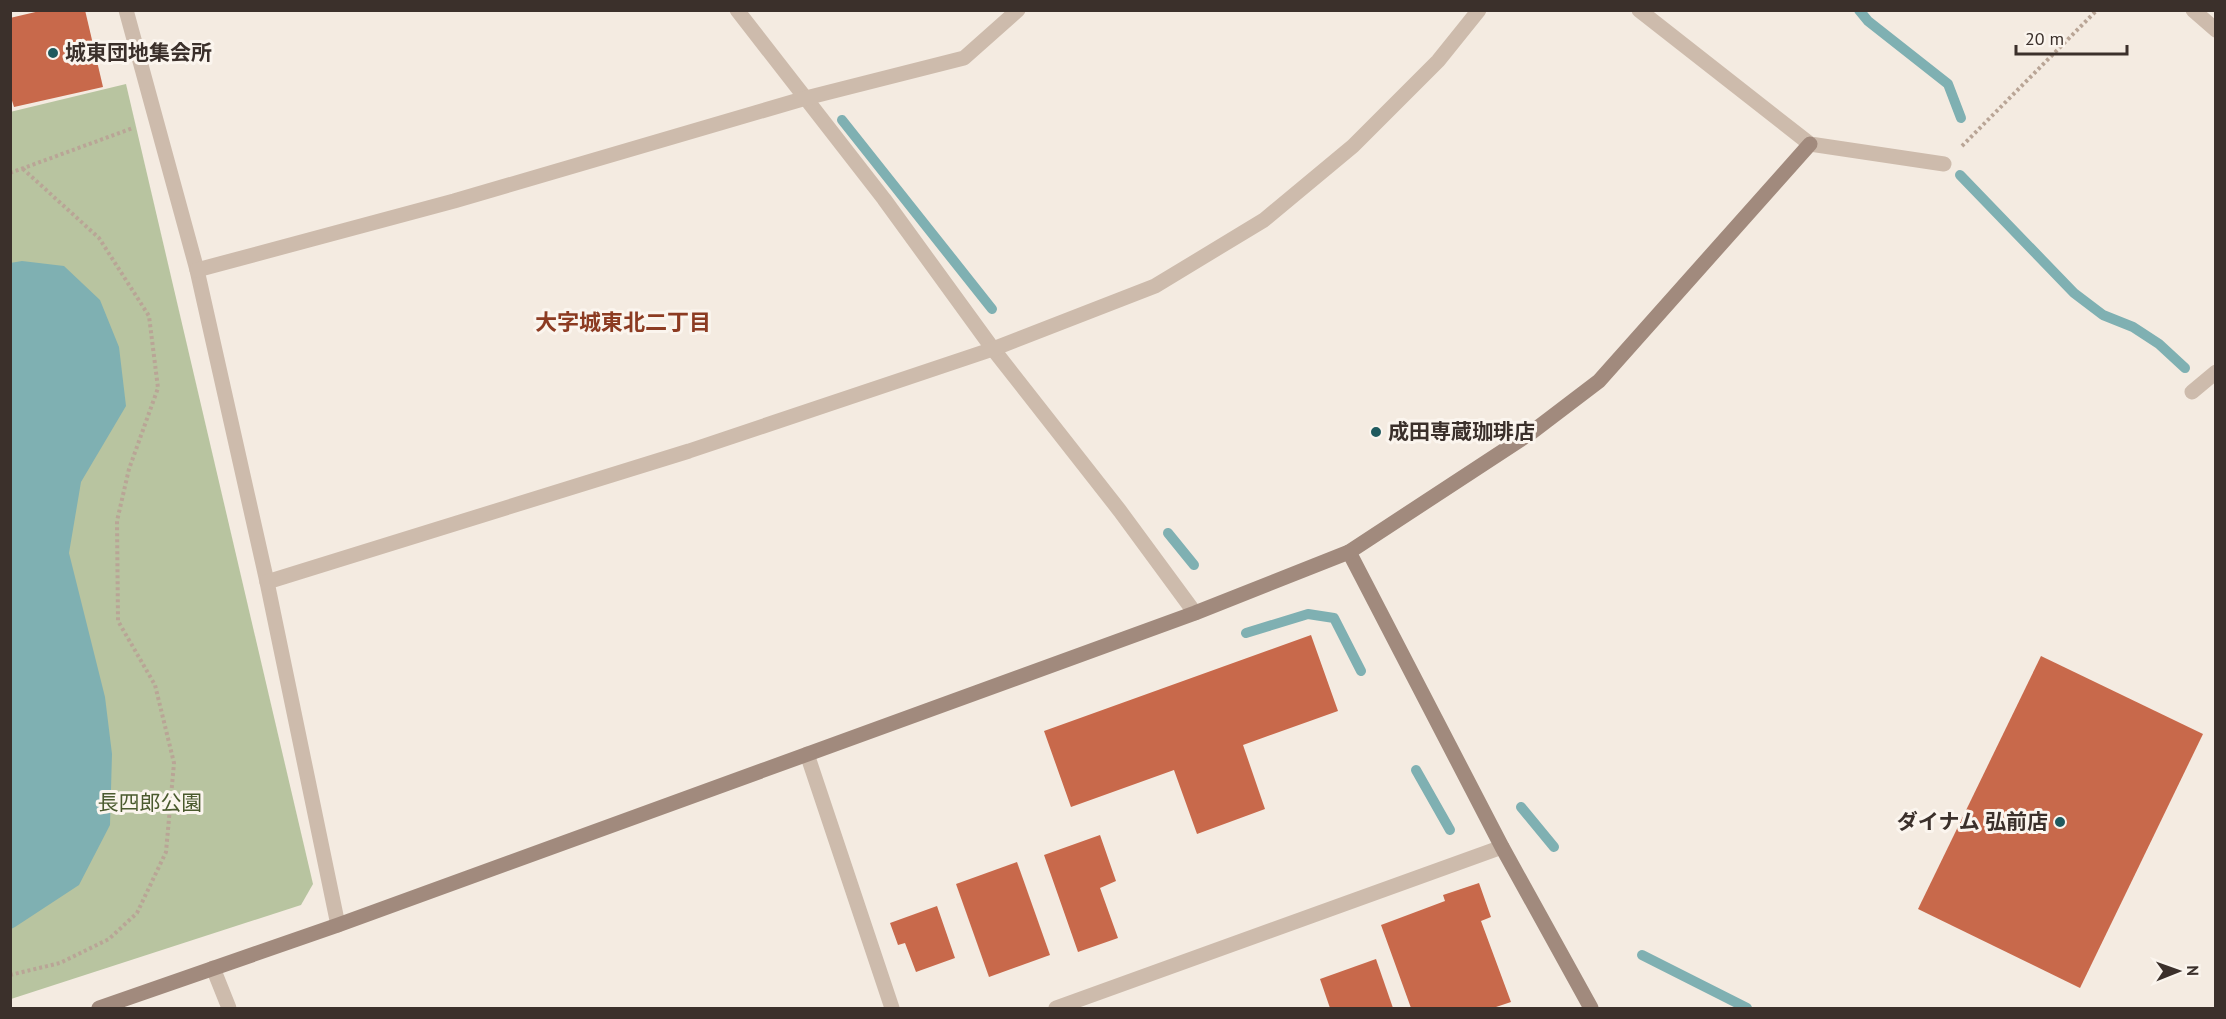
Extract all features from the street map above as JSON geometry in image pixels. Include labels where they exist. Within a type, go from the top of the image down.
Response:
[{"type":"street","points":[[126,10],[197,270],[267,582],[338,925]]},
{"type":"street","points":[[737,10],[884,199],[993,349],[1120,511],[1195,613]]},
{"type":"street","points":[[197,270],[453,201],[806,98],[964,58],[1018,10]]},
{"type":"street","points":[[267,582],[689,451],[993,349],[1155,286],[1264,220],[1353,146],[1438,61],[1479,10]]},
{"type":"street","points":[[1639,10],[1810,144],[1944,164]]},
{"type":"street","points":[[2193,10],[2216,30]]},
{"type":"street","points":[[99,1008],[338,925],[1195,613],[1349,552],[1532,432],[1599,381],[1810,144]]},
{"type":"street","points":[[2192,392],[2216,372]]},
{"type":"street","points":[[1349,552],[1502,847],[1591,1008]]},
{"type":"street","points":[[807,754],[892,1008]]},
{"type":"street","points":[[1056,1008],[1502,847]]},
{"type":"street","points":[[213,968],[230,1008]]},
{"type":"path","points":[[1944,164],[2097,10]]},
{"type":"path","points":[[10,173],[156,120]]},
{"type":"path","points":[[10,975],[60,963],[109,939],[137,913],[166,852],[174,764],[155,685],[118,621],[117,521],[129,469],[158,388],[149,316],[99,238],[22,168]]},
{"type":"green space","name":"長四郎公園","points":[[126,84],[313,884],[301,905],[11,999],[10,112]]},
{"type":"water","points":[[22,261],[64,266],[100,300],[119,347],[126,406],[81,482],[69,553],[105,697],[112,754],[110,825],[79,885],[11,929],[10,263]]},
{"type":"building","name":"城東団地集会所","points":[[44,10],[85,10],[103,87],[14,107],[10,94],[10,18]]},
{"type":"building","points":[[1311,635],[1338,711],[1243,745],[1265,809],[1197,834],[1174,770],[1071,807],[1044,731]]},
{"type":"building","name":"ダイナム 弘前店","points":[[2041,656],[2203,734],[2080,988],[1918,909]]},
{"type":"building","points":[[1100,835],[1116,881],[1100,888],[1118,938],[1078,952],[1044,855]]},
{"type":"building","points":[[1017,862],[1050,955],[989,977],[956,884]]},
{"type":"building","points":[[1479,883],[1491,917],[1481,921],[1511,1002],[1493,1008],[1411,1008],[1381,925],[1445,901],[1443,895]]},
{"type":"building","points":[[937,906],[955,958],[916,972],[905,943],[898,945],[890,923]]},
{"type":"building","points":[[1376,959],[1393,1008],[1330,1008],[1320,979]]},
{"type":"waterway","points":[[1859,10],[1868,21],[1948,84],[1961,118]]},
{"type":"waterway","points":[[842,120],[992,309]]},
{"type":"waterway","points":[[1960,175],[2074,293],[2103,315],[2133,327],[2159,344],[2185,368]]},
{"type":"waterway","points":[[1168,533],[1194,565]]},
{"type":"waterway","points":[[1246,633],[1308,614],[1334,618],[1361,671]]},
{"type":"waterway","points":[[1416,770],[1450,830]]},
{"type":"waterway","points":[[1521,807],[1554,847]]},
{"type":"waterway","points":[[1642,955],[1747,1008]]},
{"type":"place","name":"城東団地集会所","points":[[53,53]]},
{"type":"place","name":"成田専蔵珈琲店","points":[[1376,432]]},
{"type":"place","name":"ダイナム 弘前店","points":[[2060,822]]},
{"type":"district","name":"大字城東北二丁目","points":[[623,322]]}]
